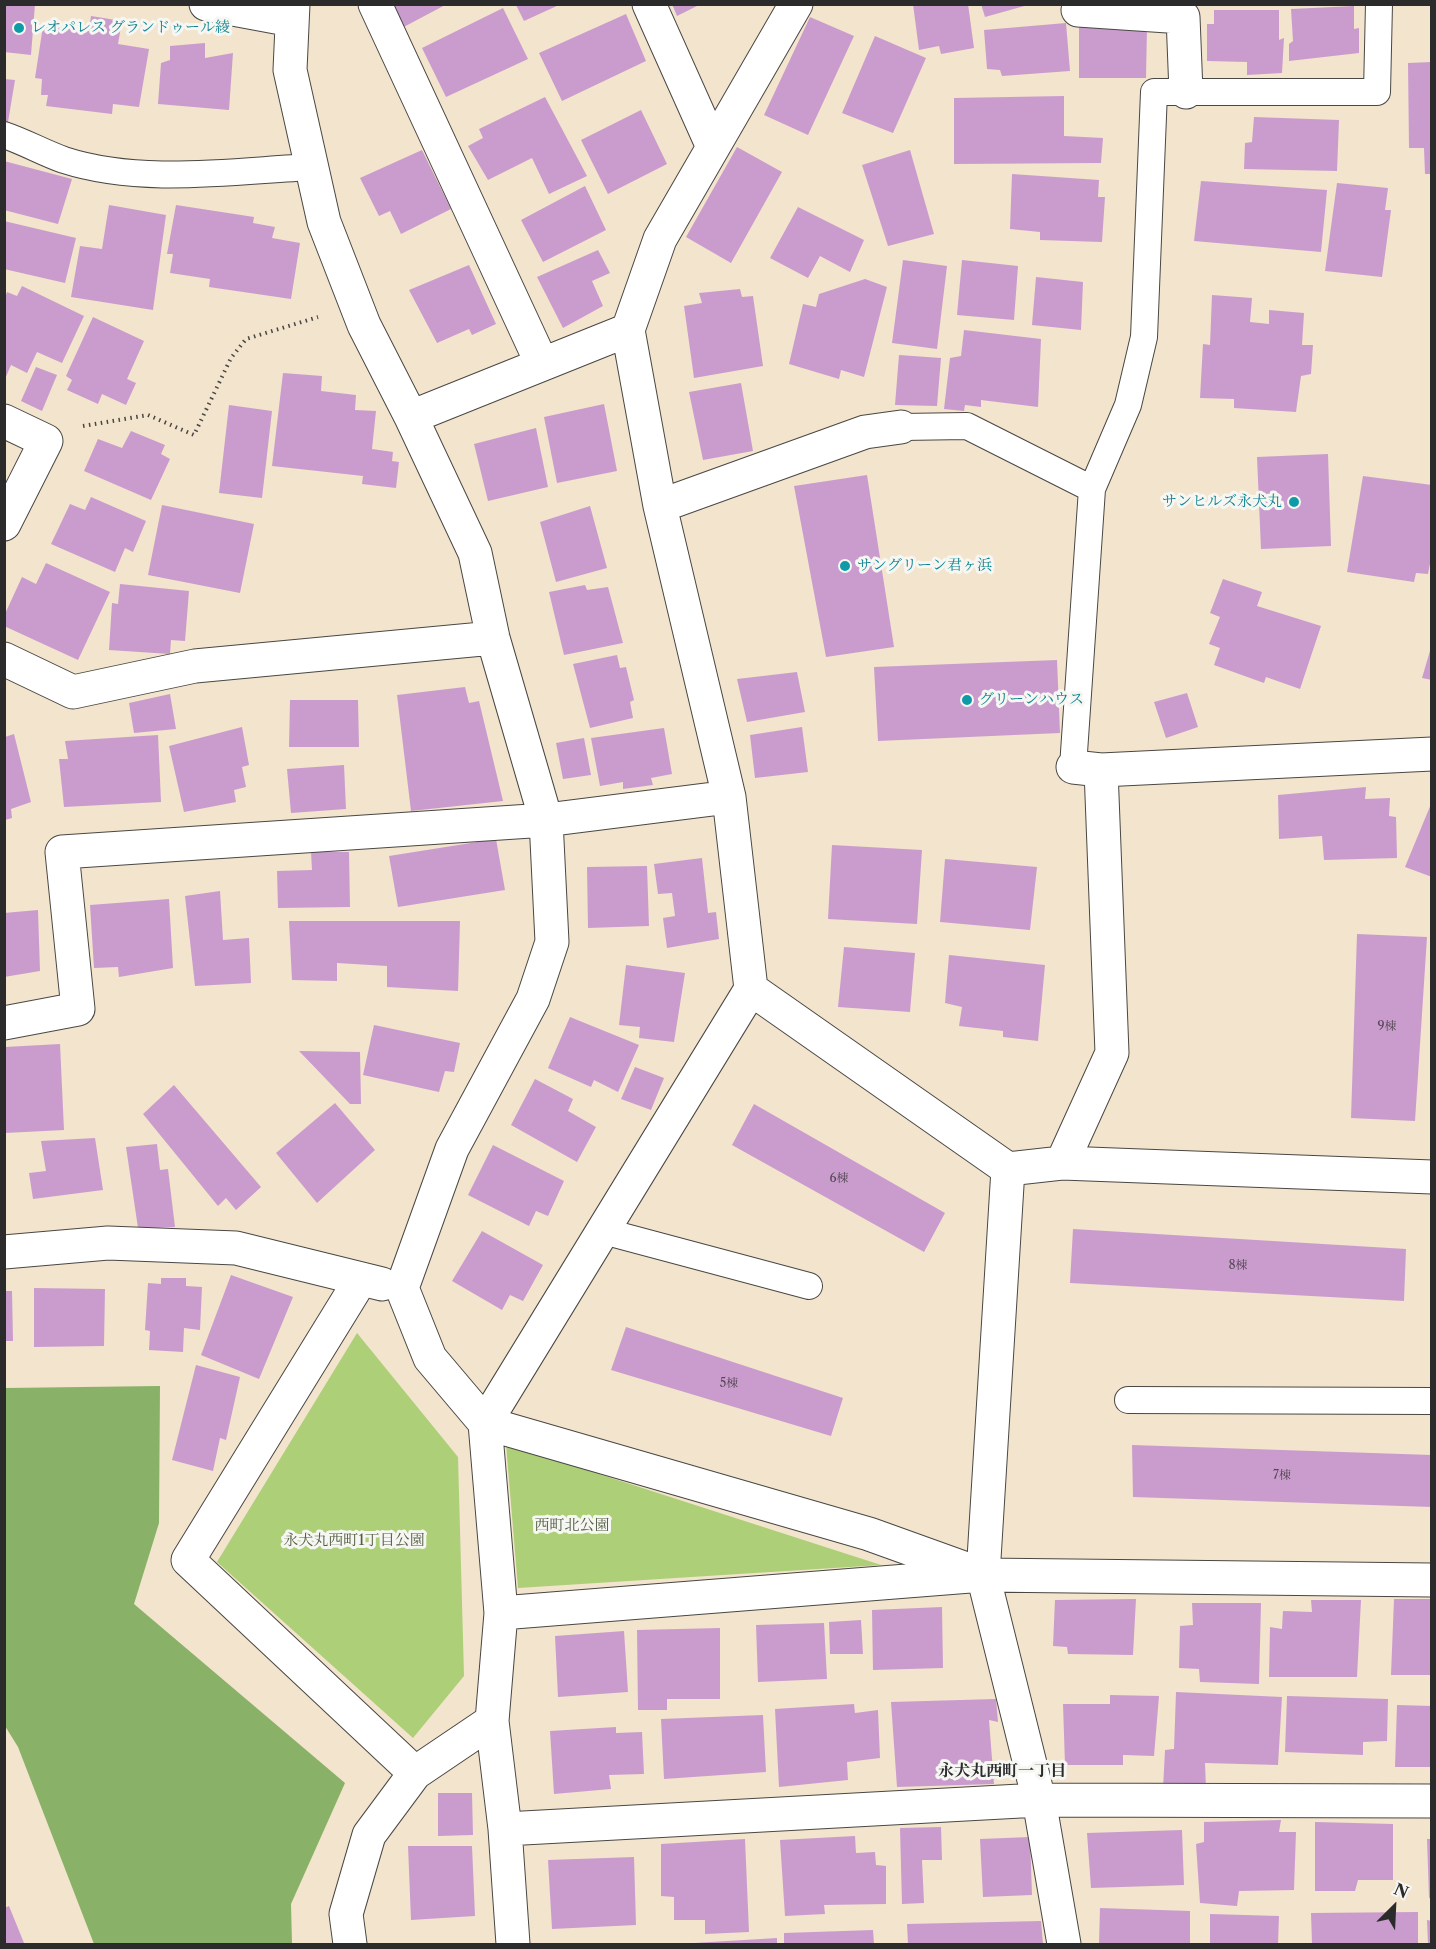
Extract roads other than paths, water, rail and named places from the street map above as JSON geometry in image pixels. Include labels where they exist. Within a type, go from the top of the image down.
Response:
[{"type":"street","points":[[206,4],[293,13],[290,70],[324,222],[356,304],[475,553],[493,638],[546,820],[552,942],[533,999],[452,1149],[402,1288],[430,1358],[485,1423],[869,1534],[983,1575]]},
{"type":"street","points":[[375,4],[542,364]]},
{"type":"street","points":[[649,4],[712,147]]},
{"type":"street","points":[[513,1944],[505,1829],[492,1721],[501,1613],[485,1423],[751,989],[729,797],[660,506],[628,330],[660,239],[796,4]]},
{"type":"street","points":[[1078,10],[1183,17],[1186,92]]},
{"type":"street","points":[[411,417],[628,330]]},
{"type":"street","points":[[4,421],[46,441],[4,524]]},
{"type":"street","points":[[660,506],[865,432],[901,427]]},
{"type":"street","points":[[4,659],[73,692],[195,666],[493,638]]},
{"type":"street","points":[[1062,1163],[1112,1053],[1087,769],[1431,754]]},
{"type":"street","points":[[4,1023],[78,1009],[62,852],[546,820],[729,797]]},
{"type":"street","points":[[751,989],[1008,1169],[1062,1163],[1431,1177]]},
{"type":"street","points":[[1008,1169],[983,1575],[1039,1800],[1064,1944]]},
{"type":"street","points":[[4,1252],[108,1243],[236,1248],[402,1288]]},
{"type":"street","points":[[361,1279],[202,1542],[188,1560],[415,1773]]},
{"type":"street","points":[[501,1613],[983,1575],[1431,1580]]},
{"type":"street","points":[[350,1944],[346,1914],[369,1834],[415,1773],[492,1721]]},
{"type":"street","points":[[505,1829],[1039,1800],[1431,1801]]},
{"type":"lane","points":[[1087,769],[1092,489],[1128,405],[1144,337],[1154,92],[1377,92],[1379,4]]},
{"type":"lane","points":[[4,135],[65,160],[115,170],[206,174],[312,167]]},
{"type":"lane","points":[[901,427],[967,426],[1092,489]]},
{"type":"lane","points":[[603,1231],[809,1286]]},
{"type":"lane","points":[[1128,1400],[1431,1401]]},
{"type":"place","name":"レオパレス グランドゥール綾","points":[[19,28]]},
{"type":"place","name":"サンヒルズ永犬丸","points":[[1294,502]]},
{"type":"place","name":"サングリーン君ヶ浜","points":[[845,566]]},
{"type":"place","name":"グリーンハウス","points":[[967,700]]},
{"type":"district","name":"永犬丸西町一丁目","points":[[1002,1771]]},
{"type":"park label","name":"西町北公園","points":[[572,1526]]},
{"type":"park label","name":"永犬丸西町1丁目公園","points":[[354,1541]]}]
